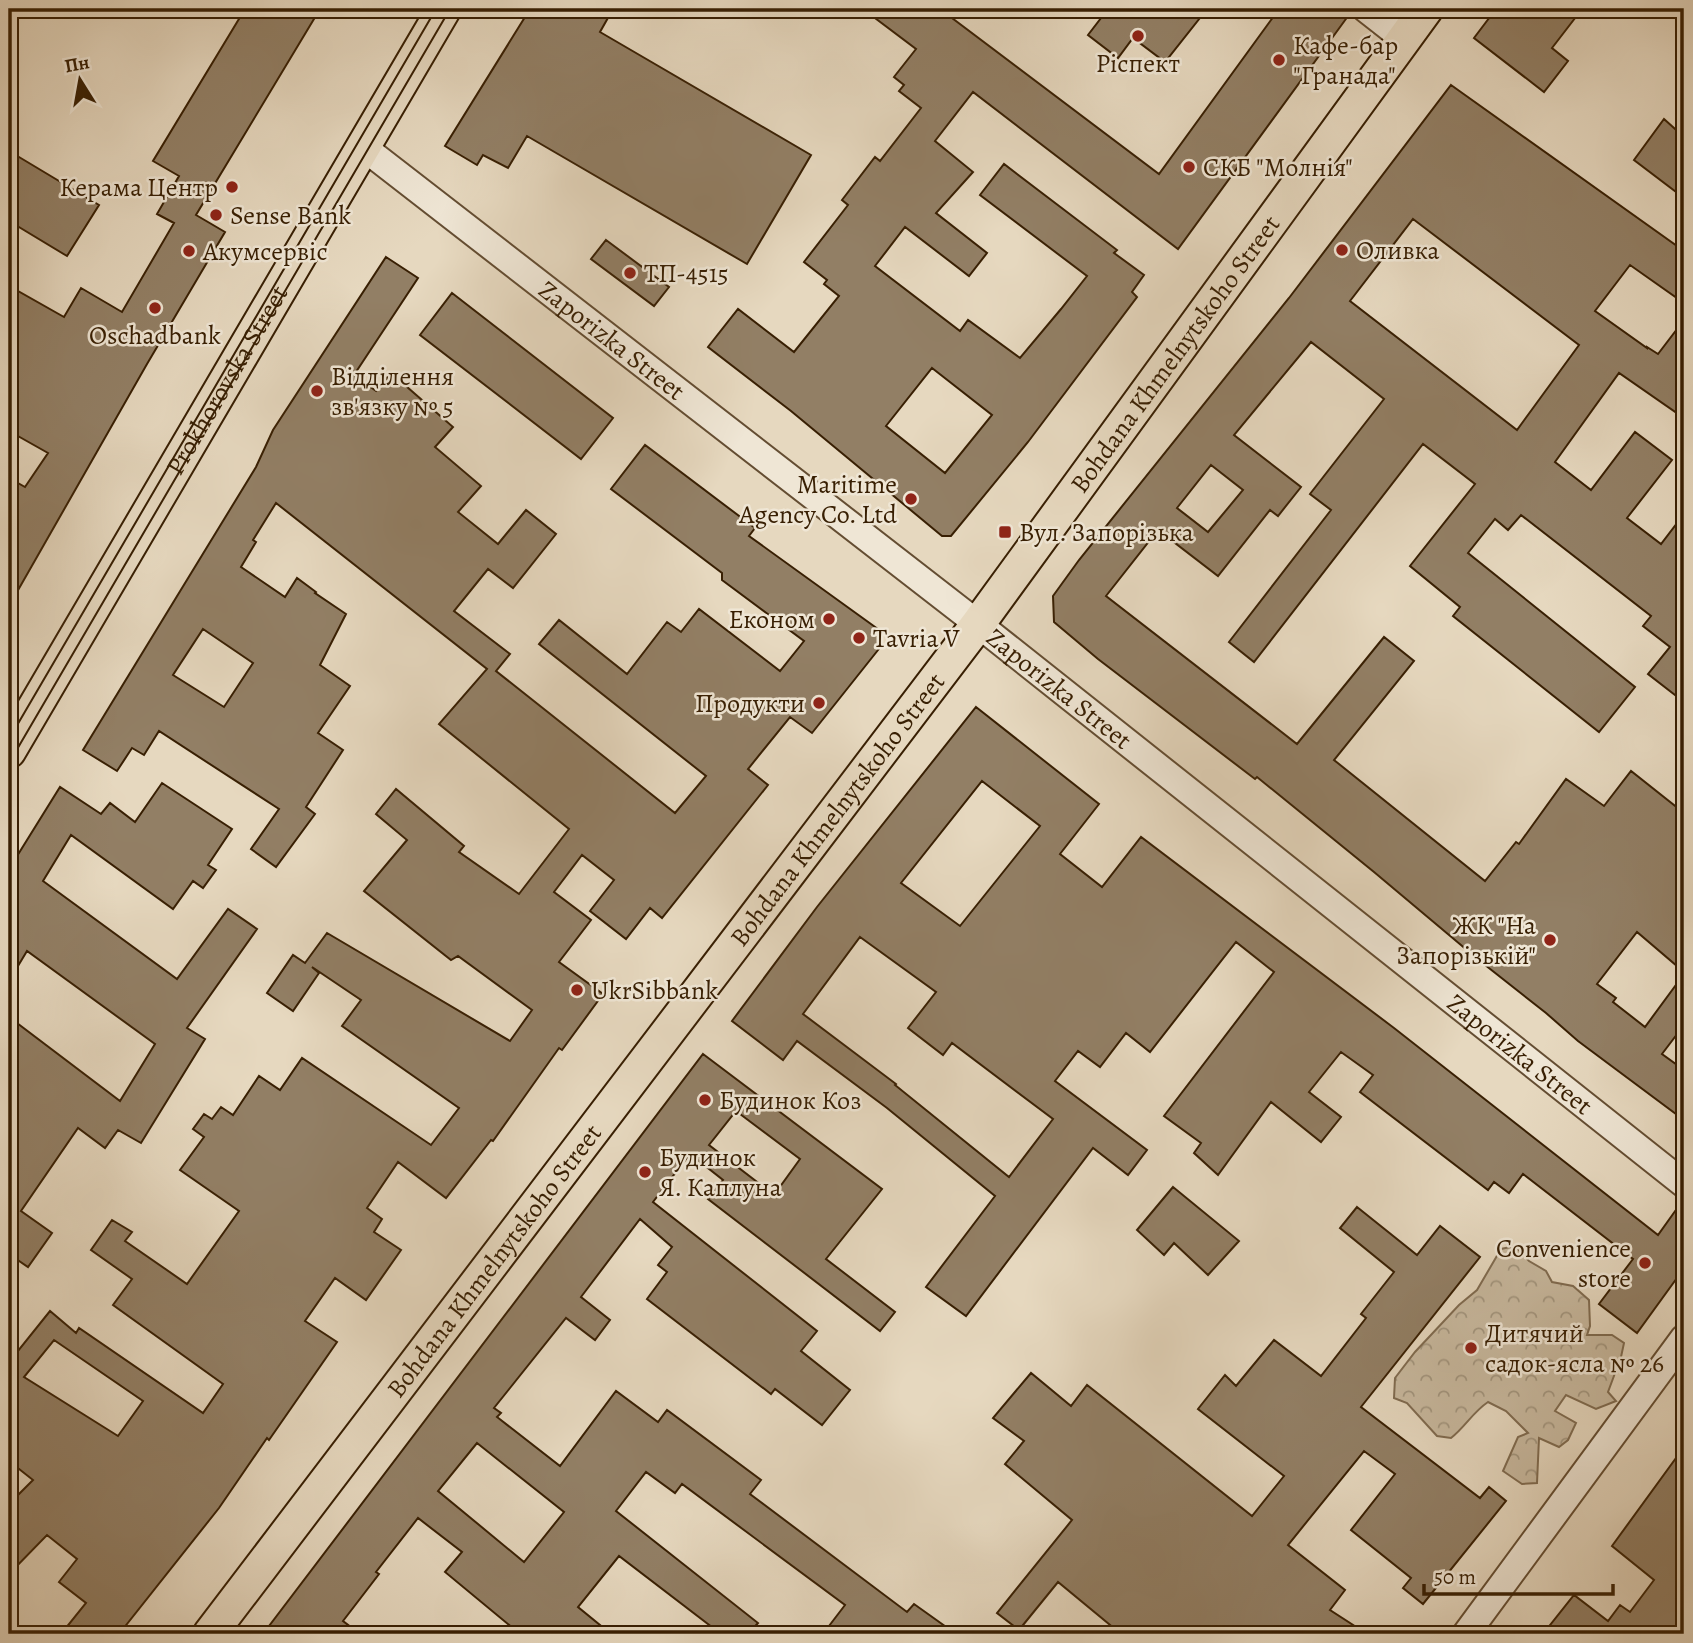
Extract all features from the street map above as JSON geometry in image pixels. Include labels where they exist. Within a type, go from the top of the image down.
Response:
[{"type":"main road","name":"Prokhorovska Street","points":[[9,751],[444,9]]},
{"type":"main road","name":"Bohdana Khmelnytskoho Street","points":[[210,1634],[978,624],[1426,9]]},
{"type":"street","points":[[1366,9],[1403,38]]},
{"type":"street","name":"Zaporizka Street","points":[[363,146],[978,624],[1684,1184]]},
{"type":"street","points":[[1466,1634],[1684,1338]]},
{"type":"green space","points":[[1515,1246],[1529,1261],[1546,1271],[1552,1282],[1573,1286],[1589,1300],[1590,1326],[1587,1335],[1612,1335],[1624,1343],[1608,1392],[1616,1401],[1596,1409],[1566,1395],[1555,1411],[1576,1423],[1568,1440],[1559,1447],[1539,1438],[1537,1483],[1522,1484],[1503,1471],[1518,1437],[1528,1433],[1506,1411],[1488,1402],[1451,1438],[1437,1436],[1407,1403],[1394,1398],[1395,1378],[1415,1352],[1459,1305],[1477,1290],[1501,1249]]},
{"type":"building","points":[[245,9],[320,9],[196,215],[225,232],[9,606],[9,478],[25,487],[48,453],[9,431],[9,286],[64,317],[81,288],[122,312],[174,223],[157,214],[179,176],[153,161]]},
{"type":"building","points":[[530,9],[613,9],[600,32],[811,155],[747,264],[527,136],[508,168],[483,155],[477,165],[445,146]]},
{"type":"building","points":[[863,9],[940,9],[1159,174],[1279,9],[1351,9],[1178,249],[973,92],[935,141],[973,172],[936,213],[987,253],[969,276],[905,227],[875,266],[960,331],[968,320],[1020,358],[1087,276],[980,195],[1004,164],[1117,250],[1114,253],[1144,275],[1132,292],[1137,297],[1028,442],[951,536],[942,536],[791,411],[708,347],[738,309],[794,352],[839,296],[824,284],[827,280],[804,262],[848,205],[842,200],[875,157],[880,161],[921,108],[899,91],[904,85],[894,77],[916,49]],"holes":[[[932,368],[992,415],[945,473],[886,426]]]},
{"type":"building","name":"Ріспект","points":[[1108,9],[1207,9],[1165,62],[1133,38],[1118,58],[1088,35]]},
{"type":"building","points":[[1496,9],[1582,9],[1552,48],[1568,61],[1544,92],[1474,38]]},
{"type":"building","points":[[1451,85],[1684,251],[1684,303],[1630,265],[1595,311],[1658,354],[1684,320],[1684,418],[1619,373],[1555,462],[1591,490],[1635,432],[1672,460],[1627,518],[1661,544],[1684,514],[1684,702],[1648,674],[1670,647],[1643,626],[1651,616],[1521,515],[1508,530],[1495,519],[1468,553],[1635,687],[1599,732],[1453,616],[1460,607],[1410,566],[1475,484],[1423,444],[1254,662],[1229,642],[1331,510],[1310,494],[1384,399],[1311,342],[1234,435],[1301,487],[1278,516],[1270,510],[1218,576],[1158,530],[1106,596],[1297,744],[1384,637],[1414,661],[1334,760],[1485,881],[1516,842],[1519,844],[1566,779],[1604,806],[1631,771],[1684,813],[1684,972],[1637,932],[1597,984],[1616,998],[1613,1002],[1645,1027],[1684,974],[1684,1025],[1662,1054],[1684,1070],[1684,1120],[1578,1041],[1257,777],[1255,779],[1054,622],[1053,596],[1079,560],[1289,298]],"holes":[[[1413,219],[1579,345],[1517,430],[1350,301]],[[1211,465],[1243,490],[1208,532],[1177,508]]]},
{"type":"building","points":[[1664,119],[1684,137],[1684,198],[1634,160]]},
{"type":"building","points":[[9,151],[99,205],[67,256],[9,221]]},
{"type":"building","name":"ТП-4515","points":[[606,240],[669,287],[654,306],[591,259]]},
{"type":"building","points":[[386,257],[418,278],[354,375],[376,391],[391,373],[453,427],[435,447],[481,486],[458,512],[498,544],[526,510],[556,534],[513,588],[488,569],[454,611],[510,654],[496,671],[675,813],[706,776],[539,644],[559,620],[627,674],[667,622],[681,632],[699,609],[780,671],[804,641],[722,580],[722,573],[611,489],[645,445],[755,528],[749,536],[882,632],[882,645],[812,733],[790,717],[748,769],[768,785],[662,918],[650,908],[626,939],[590,911],[614,880],[582,855],[554,892],[591,920],[559,962],[603,994],[562,1050],[559,1048],[493,1141],[491,1140],[446,1198],[398,1162],[367,1208],[382,1219],[374,1232],[401,1250],[366,1300],[335,1278],[305,1321],[337,1342],[269,1440],[267,1438],[219,1508],[119,1634],[61,1634],[86,1603],[59,1582],[77,1559],[47,1535],[9,1574],[9,1504],[33,1480],[9,1461],[9,1362],[50,1311],[76,1333],[79,1328],[203,1413],[223,1384],[113,1305],[132,1279],[91,1250],[112,1220],[132,1232],[125,1241],[187,1284],[239,1211],[180,1170],[204,1137],[193,1129],[204,1114],[212,1119],[221,1107],[233,1115],[259,1076],[280,1090],[302,1058],[431,1145],[459,1108],[342,1026],[361,1000],[312,967],[319,973],[293,1011],[267,993],[293,955],[305,963],[327,933],[510,1041],[532,1010],[458,956],[451,960],[364,891],[407,840],[376,814],[396,789],[464,846],[459,852],[519,894],[569,829],[439,724],[487,669],[276,503],[253,540],[256,542],[241,567],[285,597],[297,578],[346,614],[320,665],[350,686],[318,733],[343,750],[306,807],[315,814],[276,867],[251,849],[279,809],[159,731],[144,755],[132,748],[117,771],[83,750],[256,467],[273,430]],"holes":[[[203,629],[253,663],[224,707],[173,675]],[[54,1340],[143,1401],[118,1436],[24,1377]]]},
{"type":"building","points":[[452,293],[613,418],[581,459],[420,335]]},
{"type":"building","points":[[976,707],[1099,804],[1060,854],[1102,887],[1141,837],[1394,1028],[1658,1235],[1678,1207],[1682,1271],[1637,1333],[1599,1304],[1633,1259],[1523,1174],[1509,1193],[1494,1182],[1488,1190],[1360,1092],[1373,1075],[1341,1052],[1309,1092],[1341,1117],[1321,1142],[1271,1102],[1218,1175],[1194,1153],[1201,1143],[1164,1116],[1274,972],[1236,942],[1150,1052],[1126,1033],[1100,1067],[1078,1051],[1055,1081],[1147,1150],[1128,1175],[1093,1148],[966,1316],[926,1287],[995,1196],[887,1108],[797,1041],[783,1060],[732,1021],[817,907]],"holes":[[[982,781],[1040,826],[960,926],[901,883]],[[860,937],[936,992],[908,1028],[943,1055],[952,1043],[1053,1119],[1009,1177],[896,1084],[803,1014]]]},
{"type":"building","points":[[162,783],[232,829],[208,865],[216,870],[203,888],[193,881],[173,909],[71,835],[43,881],[177,979],[228,909],[257,929],[187,1028],[205,1039],[141,1143],[118,1130],[105,1148],[78,1128],[21,1211],[52,1233],[28,1267],[9,1254],[9,1017],[120,1101],[155,1044],[27,951],[9,981],[9,869],[60,787],[101,814],[110,803],[135,822]]},
{"type":"building","points":[[703,1054],[882,1189],[826,1259],[895,1312],[880,1331],[708,1199],[723,1180],[690,1154],[653,1202],[817,1331],[801,1351],[850,1390],[822,1425],[775,1389],[771,1394],[647,1299],[667,1272],[658,1265],[672,1247],[640,1219],[581,1297],[610,1320],[595,1340],[566,1318],[494,1408],[501,1413],[497,1417],[560,1466],[616,1391],[658,1422],[667,1410],[761,1480],[750,1494],[907,1612],[914,1604],[956,1634],[839,1634],[829,1626],[845,1605],[682,1484],[675,1493],[646,1472],[616,1511],[758,1623],[748,1634],[721,1634],[619,1556],[578,1607],[611,1634],[520,1634],[445,1572],[462,1552],[418,1518],[376,1572],[379,1574],[343,1621],[360,1634],[263,1634]],"holes":[[[736,1111],[800,1159],[774,1195],[709,1145]],[[477,1443],[564,1512],[524,1562],[438,1491]]]},
{"type":"building","points":[[1173,1187],[1239,1241],[1208,1275],[1174,1243],[1164,1255],[1137,1230]]},
{"type":"building","points":[[1357,1207],[1417,1255],[1440,1226],[1480,1257],[1361,1407],[1480,1498],[1489,1487],[1506,1501],[1423,1604],[1403,1588],[1411,1578],[1351,1530],[1395,1474],[1364,1451],[1288,1545],[1345,1590],[1330,1610],[1367,1634],[1121,1634],[1058,1582],[1019,1630],[997,1613],[1072,1520],[1005,1464],[1024,1441],[993,1418],[1031,1373],[1071,1406],[1087,1385],[1252,1516],[1284,1476],[1198,1409],[1225,1375],[1236,1386],[1274,1340],[1321,1376],[1366,1318],[1361,1314],[1394,1272],[1340,1228]]},
{"type":"building","points":[[1684,1447],[1684,1634],[1543,1634],[1574,1595],[1608,1621],[1620,1605],[1630,1612],[1654,1580],[1612,1546]]},
{"type":"tram line","points":[[9,739],[436,9]]},
{"type":"tram line","points":[[9,763],[450,9]]},
{"type":"place","name":"Ріспект","points":[[1138,36]]},
{"type":"place","name":"Кафе-бар \"Гранада\"","points":[[1279,60]]},
{"type":"place","name":"СКБ \"Молнія\"","points":[[1189,167]]},
{"type":"place","name":"Керама Центр","points":[[232,187]]},
{"type":"place","name":"Sense Bank","points":[[216,215]]},
{"type":"place","name":"Оливка","points":[[1342,250]]},
{"type":"place","name":"Акумсервіс","points":[[189,251]]},
{"type":"place","name":"ТП-4515","points":[[630,273]]},
{"type":"place","name":"Oschadbank","points":[[155,308]]},
{"type":"place","name":"Відділення зв'язку № 5","points":[[317,391]]},
{"type":"place","name":"Maritime Agency Co. Ltd","points":[[911,499]]},
{"type":"place","name":"Вул. Запорізька","points":[[1005,532]]},
{"type":"place","name":"Економ","points":[[829,619]]},
{"type":"place","name":"Tavria V","points":[[859,638]]},
{"type":"place","name":"Продукти","points":[[819,703]]},
{"type":"place","name":"ЖК \"На Запорізькій\"","points":[[1550,940]]},
{"type":"place","name":"UkrSibbank","points":[[577,990]]},
{"type":"place","name":"Будинок Коз","points":[[705,1100]]},
{"type":"place","name":"Будинок Я. Каплуна","points":[[645,1172]]},
{"type":"place","name":"Convenience store","points":[[1645,1263]]},
{"type":"place","name":"Дитячий садок-ясла № 26","points":[[1471,1348]]}]
